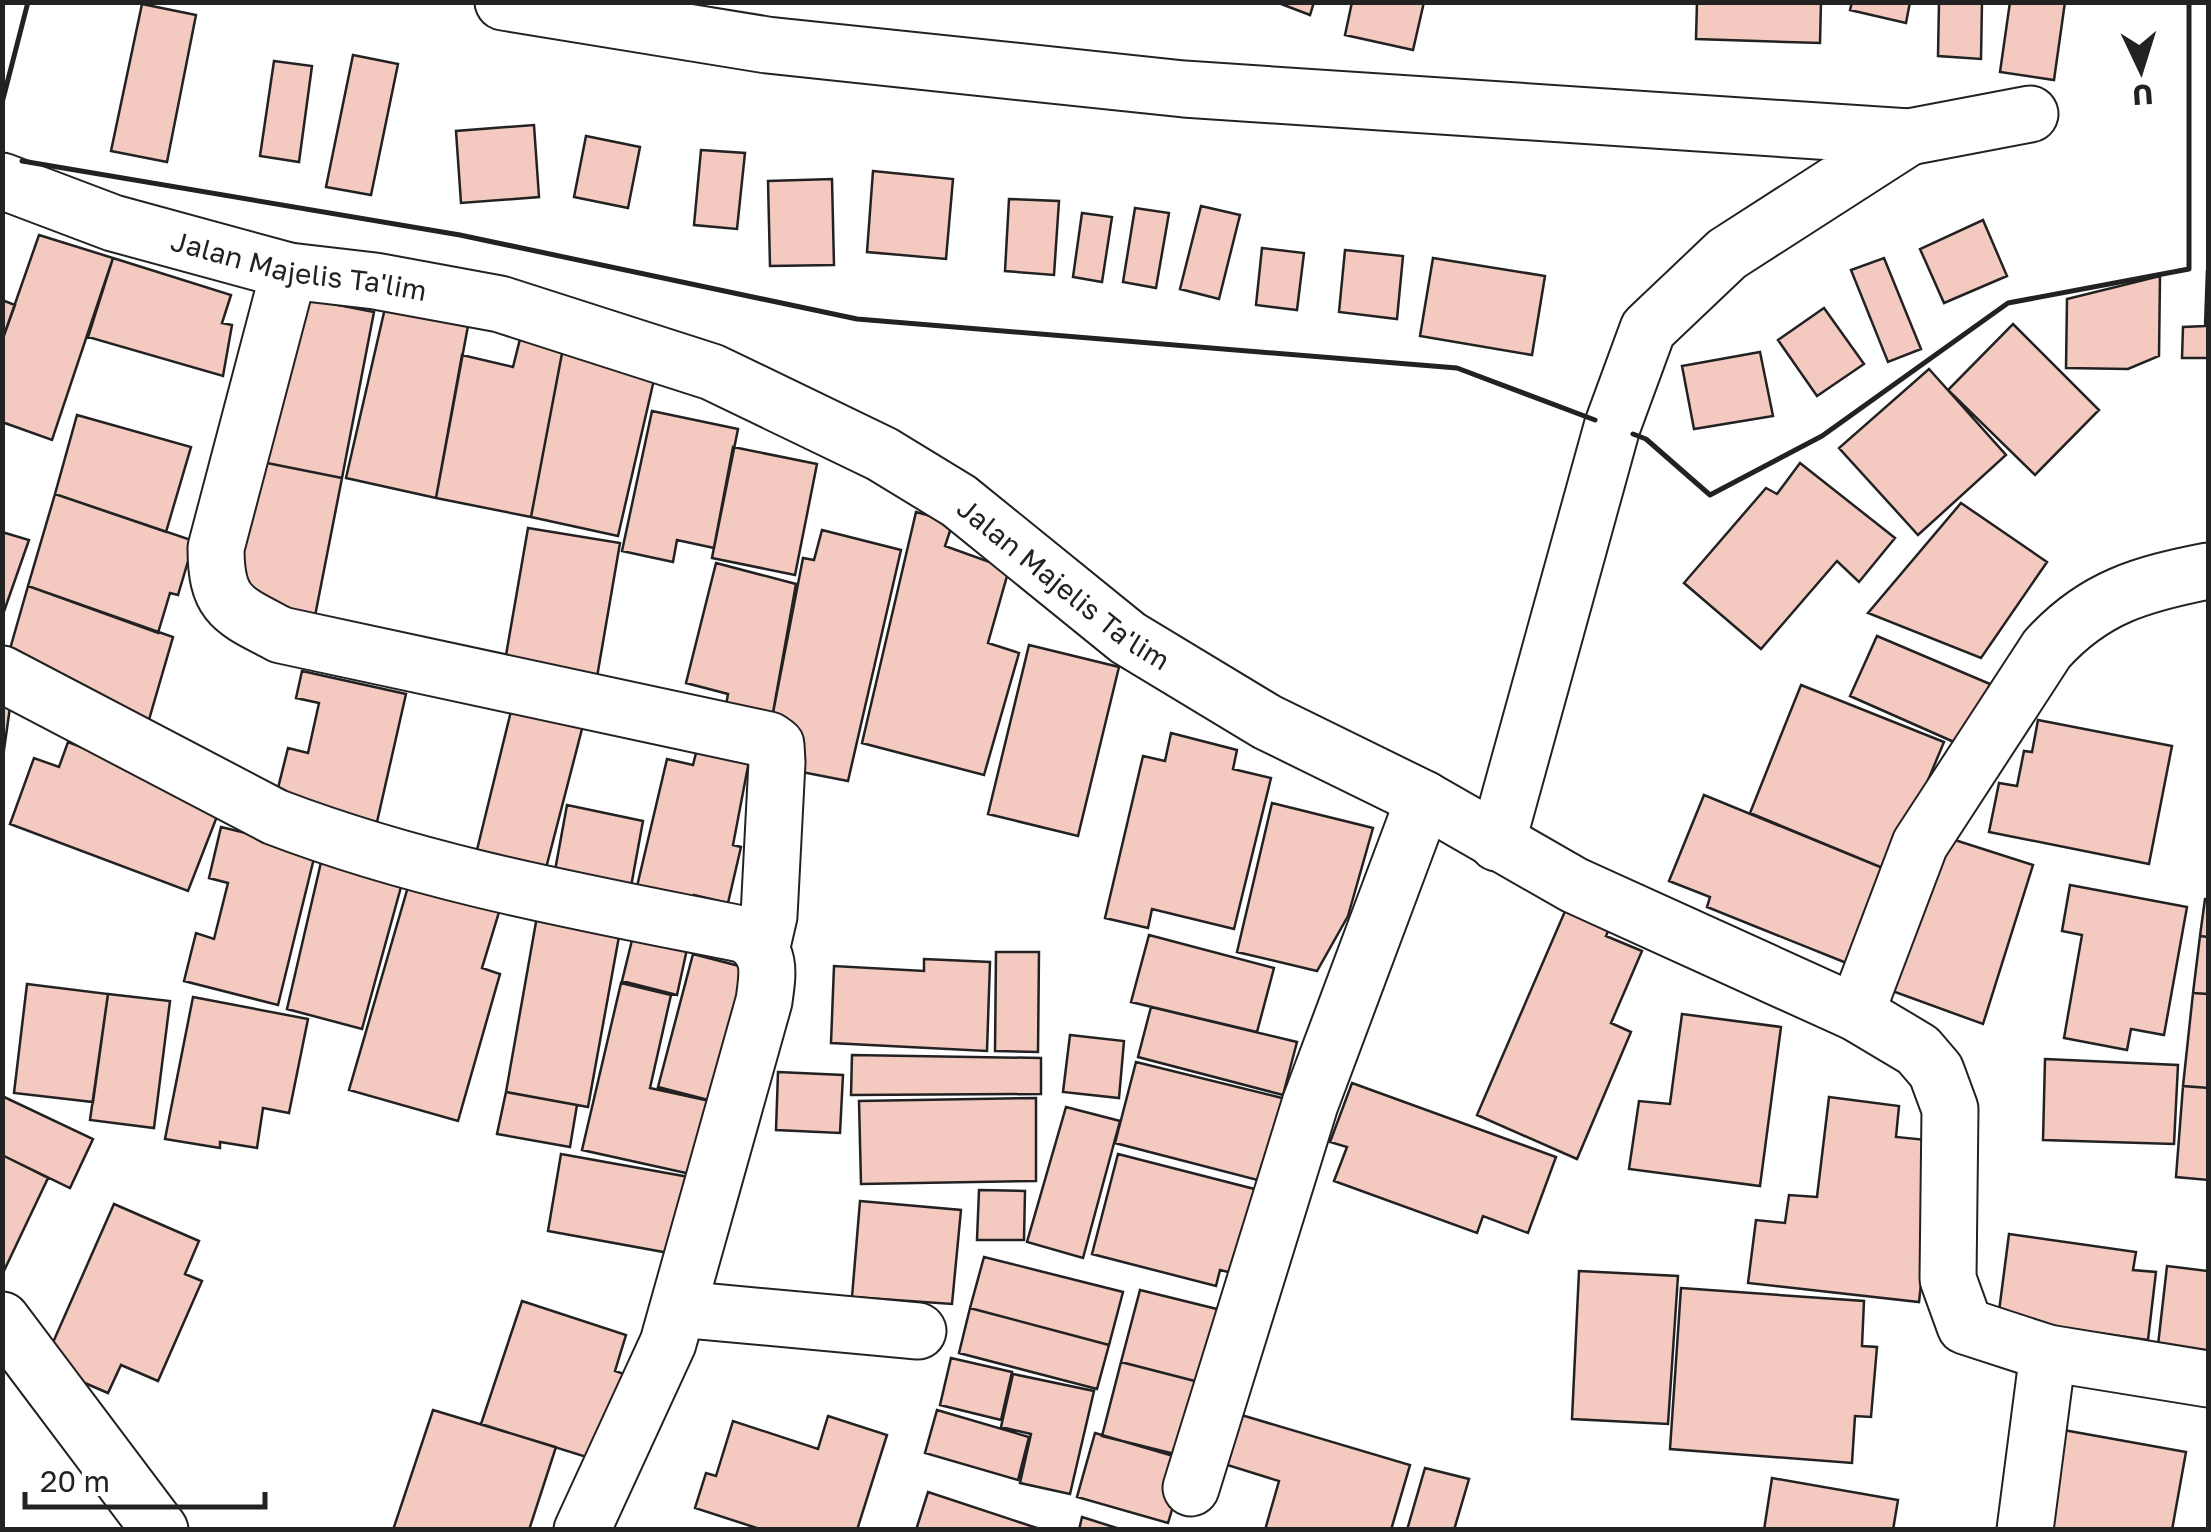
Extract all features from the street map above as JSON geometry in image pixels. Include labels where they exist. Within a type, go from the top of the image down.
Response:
[{"type":"street","points":[[503,2],[769,24],[1184,89],[1908,138],[2030,114]]},
{"type":"street","points":[[1496,842],[1612,427],[1648,330],[1727,254],[1908,138]]},
{"type":"street","name":"Jalan Majelis Ta'lim","points":[[2,181],[113,223],[289,271],[376,281],[500,304],[712,372],[898,463],[959,500],[1072,596],[1188,677],[1674,933],[1856,1012],[1918,1050],[1936,1071],[1950,1109],[1948,1279],[1965,1326],[2048,1353]]},
{"type":"street","points":[[289,271],[216,548],[216,583],[222,599],[244,616],[281,635],[776,744],[769,916],[762,946],[768,966],[764,1001],[679,1309],[652,1384],[582,1530]]},
{"type":"street","points":[[1856,1012],[1920,844],[2047,649],[2073,620],[2111,599],[2147,583],[2208,571]]},
{"type":"street","points":[[2,674],[275,817],[316,833],[479,882],[746,935],[762,946]]},
{"type":"street","points":[[1191,1488],[1310,1104],[1424,800]]},
{"type":"street","points":[[679,1309],[918,1331]]},
{"type":"street","points":[[2,1320],[160,1530]]},
{"type":"street","points":[[2026,1530],[2048,1353],[2208,1379]]},
{"type":"building","points":[[1276,2],[1314,2],[1310,15]]},
{"type":"building","points":[[1352,2],[1424,2],[1413,50],[1345,35]]},
{"type":"building","points":[[1697,2],[1821,2],[1820,43],[1696,39]]},
{"type":"building","points":[[1852,2],[1910,2],[1906,23],[1850,10]]},
{"type":"building","points":[[1939,2],[1982,2],[1981,59],[1938,56]]},
{"type":"building","points":[[2010,2],[2065,2],[2054,80],[2000,72]]},
{"type":"building","points":[[142,4],[196,15],[167,162],[111,151]]},
{"type":"building","points":[[353,55],[398,64],[371,195],[326,187]]},
{"type":"building","points":[[274,61],[312,66],[299,162],[260,156]]},
{"type":"building","points":[[534,125],[539,197],[461,203],[456,131]]},
{"type":"building","points":[[586,136],[640,147],[628,208],[574,197]]},
{"type":"building","points":[[701,150],[745,153],[737,229],[694,225]]},
{"type":"building","points":[[873,171],[953,179],[946,259],[867,252]]},
{"type":"building","points":[[832,179],[834,265],[770,266],[768,181]]},
{"type":"building","points":[[1009,199],[1059,201],[1054,275],[1005,271]]},
{"type":"building","points":[[1201,206],[1240,215],[1219,299],[1180,289]]},
{"type":"building","points":[[1135,208],[1169,213],[1156,288],[1123,282]]},
{"type":"building","points":[[1082,213],[1112,217],[1102,282],[1073,277]]},
{"type":"building","points":[[1983,220],[2007,276],[1944,303],[1920,249]]},
{"type":"building","points":[[39,235],[113,258],[52,440],[2,422],[2,341]]},
{"type":"building","points":[[1262,248],[1304,253],[1297,310],[1256,305]]},
{"type":"building","points":[[1345,250],[1403,256],[1397,319],[1339,312]]},
{"type":"building","points":[[113,258],[231,295],[222,323],[232,325],[223,376],[88,337]]},
{"type":"building","points":[[1433,258],[1545,276],[1532,355],[1420,336]]},
{"type":"building","points":[[1884,258],[1921,349],[1888,362],[1851,270]]},
{"type":"building","points":[[2207,270],[2208,358],[2182,358],[2183,327],[2205,326]]},
{"type":"building","points":[[2160,276],[2159,356],[2128,369],[2066,368],[2067,299]]},
{"type":"building","points":[[292,296],[374,312],[342,478],[257,461]]},
{"type":"building","points":[[2,300],[15,305],[2,341]]},
{"type":"building","points":[[385,308],[468,326],[436,498],[346,478]]},
{"type":"building","points":[[1824,308],[1864,364],[1817,396],[1778,340]]},
{"type":"building","points":[[2013,324],[2099,410],[2035,475],[1948,390]]},
{"type":"building","points":[[520,339],[563,348],[531,517],[436,498],[462,355],[513,367]]},
{"type":"building","points":[[563,348],[656,371],[618,536],[531,517]]},
{"type":"building","points":[[1760,352],[1773,416],[1694,429],[1682,366]]},
{"type":"building","points":[[1929,369],[2006,455],[1918,535],[1839,448]]},
{"type":"building","points":[[652,411],[738,429],[714,548],[677,540],[673,562],[622,551]]},
{"type":"building","points":[[77,415],[191,447],[166,532],[55,494]]},
{"type":"building","points":[[733,447],[817,464],[795,575],[712,558]]},
{"type":"building","points":[[257,461],[342,478],[315,616],[232,601]]},
{"type":"building","points":[[1800,463],[1895,538],[1859,582],[1837,561],[1761,649],[1684,583],[1766,488],[1777,494]]},
{"type":"building","points":[[55,494],[194,541],[178,595],[170,593],[158,633],[28,586]]},
{"type":"building","points":[[1961,503],[2047,562],[1981,658],[1868,613]]},
{"type":"building","points":[[916,512],[953,522],[945,546],[1009,569],[988,643],[1019,653],[984,775],[862,743]]},
{"type":"building","points":[[528,528],[620,543],[597,677],[505,661]]},
{"type":"building","points":[[822,530],[901,550],[848,781],[781,768],[772,718],[803,558],[814,560]]},
{"type":"building","points":[[2,532],[29,540],[2,617]]},
{"type":"building","points":[[716,563],[796,584],[772,718],[726,705],[728,694],[686,683]]},
{"type":"building","points":[[28,586],[173,637],[148,723],[6,663]]},
{"type":"building","points":[[1877,636],[1990,684],[1963,746],[1850,696]]},
{"type":"building","points":[[1029,645],[1119,667],[1078,836],[988,814]]},
{"type":"building","points":[[302,671],[406,694],[377,822],[275,800],[288,748],[308,753],[319,703],[296,698]]},
{"type":"building","points":[[2,684],[13,686],[2,764]]},
{"type":"building","points":[[1801,685],[1944,742],[1890,871],[1750,813]]},
{"type":"building","points":[[512,707],[583,725],[544,876],[475,858]]},
{"type":"building","points":[[2038,720],[2172,746],[2149,864],[1989,832],[1999,783],[2017,786],[2024,751],[2032,752]]},
{"type":"building","points":[[1171,733],[1237,750],[1233,769],[1271,778],[1234,929],[1152,909],[1148,928],[1105,918],[1143,756],[1165,761]]},
{"type":"building","points":[[68,742],[223,801],[188,891],[10,824],[34,758],[59,767]]},
{"type":"building","points":[[697,749],[749,761],[733,845],[741,847],[728,903],[694,895],[691,908],[635,895],[667,759],[693,765]]},
{"type":"building","points":[[1704,795],[1890,871],[1854,966],[1707,907],[1710,897],[1669,881]]},
{"type":"building","points":[[1272,803],[1373,828],[1348,916],[1317,971],[1237,952]]},
{"type":"building","points":[[567,805],[643,821],[630,892],[554,876]]},
{"type":"building","points":[[221,827],[316,850],[278,1005],[184,981],[196,933],[214,939],[228,883],[209,878]]},
{"type":"building","points":[[1933,833],[2033,865],[1983,1024],[1884,988]]},
{"type":"building","points":[[322,858],[404,876],[362,1029],[287,1009]]},
{"type":"building","points":[[412,873],[503,899],[482,968],[500,974],[458,1121],[349,1090]]},
{"type":"building","points":[[2070,885],[2187,907],[2164,1035],[2131,1029],[2127,1050],[2064,1038],[2082,935],[2062,931]]},
{"type":"building","points":[[2208,899],[2208,937],[2200,936]]},
{"type":"building","points":[[1569,902],[1613,920],[1606,936],[1642,951],[1611,1023],[1631,1032],[1577,1159],[1477,1115]]},
{"type":"building","points":[[539,905],[622,920],[588,1107],[506,1092]]},
{"type":"building","points":[[1149,935],[1274,968],[1257,1032],[1131,1002]]},
{"type":"building","points":[[633,936],[687,949],[677,995],[622,981]]},
{"type":"building","points":[[2200,936],[2208,937],[2208,994],[2193,993]]},
{"type":"building","points":[[996,952],[1039,952],[1038,1052],[995,1051]]},
{"type":"building","points":[[693,954],[743,967],[720,1103],[658,1087]]},
{"type":"building","points":[[924,959],[990,962],[987,1051],[831,1043],[834,966],[924,971]]},
{"type":"building","points":[[621,983],[671,995],[650,1088],[719,1103],[695,1175],[582,1150]]},
{"type":"building","points":[[27,984],[108,994],[93,1102],[14,1093]]},
{"type":"building","points":[[2193,993],[2208,994],[2208,1088],[2183,1086]]},
{"type":"building","points":[[108,994],[170,1001],[154,1128],[90,1120]]},
{"type":"building","points":[[193,997],[308,1019],[289,1113],[263,1108],[257,1148],[220,1142],[220,1148],[165,1139]]},
{"type":"building","points":[[1151,1007],[1297,1042],[1283,1095],[1138,1057]]},
{"type":"building","points":[[1682,1014],[1781,1027],[1760,1186],[1629,1169],[1639,1101],[1670,1104]]},
{"type":"building","points":[[1070,1035],[1124,1041],[1119,1098],[1063,1092]]},
{"type":"building","points":[[852,1055],[1041,1058],[1041,1094],[851,1095]]},
{"type":"building","points":[[2045,1059],[2178,1065],[2174,1144],[2043,1140]]},
{"type":"building","points":[[1136,1062],[1298,1102],[1277,1185],[1115,1143]]},
{"type":"building","points":[[778,1072],[843,1075],[840,1133],[776,1130]]},
{"type":"building","points":[[1352,1083],[1556,1157],[1528,1233],[1483,1216],[1477,1233],[1334,1181],[1347,1147],[1330,1142]]},
{"type":"building","points":[[2183,1086],[2208,1088],[2208,1180],[2176,1177]]},
{"type":"building","points":[[506,1092],[577,1105],[570,1147],[497,1134]]},
{"type":"building","points":[[2,1096],[93,1139],[70,1188],[2,1155]]},
{"type":"building","points":[[1829,1097],[1899,1106],[1896,1137],[1937,1141],[1919,1302],[1748,1283],[1756,1220],[1785,1223],[1789,1195],[1817,1197]]},
{"type":"building","points":[[1036,1098],[1036,1181],[861,1184],[859,1101]]},
{"type":"building","points":[[1066,1107],[1120,1121],[1083,1258],[1027,1242]]},
{"type":"building","points":[[561,1154],[700,1179],[669,1253],[548,1231]]},
{"type":"building","points":[[1118,1154],[1266,1192],[1245,1276],[1220,1270],[1216,1286],[1092,1254]]},
{"type":"building","points":[[2,1155],[48,1178],[2,1275]]},
{"type":"building","points":[[979,1190],[1025,1191],[1024,1240],[977,1240]]},
{"type":"building","points":[[860,1201],[961,1210],[952,1304],[852,1297]]},
{"type":"building","points":[[114,1204],[199,1241],[185,1274],[202,1281],[158,1381],[121,1365],[108,1393],[43,1365]]},
{"type":"building","points":[[2009,1234],[2136,1252],[2133,1270],[2156,1272],[2148,1340],[1998,1319]]},
{"type":"building","points":[[984,1257],[1123,1292],[1109,1345],[970,1308]]},
{"type":"building","points":[[2167,1266],[2208,1271],[2208,1359],[2157,1354]]},
{"type":"building","points":[[1579,1271],[1678,1276],[1668,1424],[1572,1419]]},
{"type":"building","points":[[1681,1288],[1864,1301],[1862,1346],[1877,1347],[1871,1417],[1855,1416],[1852,1463],[1670,1449]]},
{"type":"building","points":[[1140,1290],[1237,1314],[1218,1387],[1121,1362]]},
{"type":"building","points":[[522,1301],[626,1335],[615,1371],[624,1374],[596,1460],[481,1424]]},
{"type":"building","points":[[970,1308],[1109,1345],[1097,1389],[959,1353]]},
{"type":"building","points":[[951,1358],[1012,1372],[1001,1420],[940,1405]]},
{"type":"building","points":[[1121,1362],[1218,1387],[1199,1460],[1102,1436]]},
{"type":"building","points":[[1013,1374],[1094,1391],[1070,1494],[1020,1483],[1031,1434],[1001,1427]]},
{"type":"building","points":[[433,1410],[556,1447],[529,1530],[393,1530]]},
{"type":"building","points":[[937,1410],[1029,1437],[1018,1480],[925,1453]]},
{"type":"building","points":[[1238,1414],[1410,1465],[1391,1530],[1265,1530],[1279,1481],[1224,1464]]},
{"type":"building","points":[[828,1416],[887,1435],[857,1530],[763,1530],[695,1508],[706,1473],[716,1476],[733,1421],[818,1449]]},
{"type":"building","points":[[2058,1429],[2186,1452],[2172,1530],[2040,1530]]},
{"type":"building","points":[[1095,1433],[1187,1460],[1168,1523],[1077,1497]]},
{"type":"building","points":[[1425,1468],[1469,1479],[1454,1530],[1407,1530]]},
{"type":"building","points":[[1772,1478],[1898,1500],[1893,1530],[1764,1530]]},
{"type":"building","points":[[928,1492],[1043,1530],[916,1530]]},
{"type":"building","points":[[1082,1517],[1123,1530],[1079,1530]]},
{"type":"wall","points":[[2,103],[28,2]]},
{"type":"wall","points":[[1633,434],[1646,439],[1710,495],[1822,436],[2008,303],[2189,269],[2189,2]]},
{"type":"wall","points":[[22,161],[460,235],[857,319],[1457,368],[1595,420]]}]
